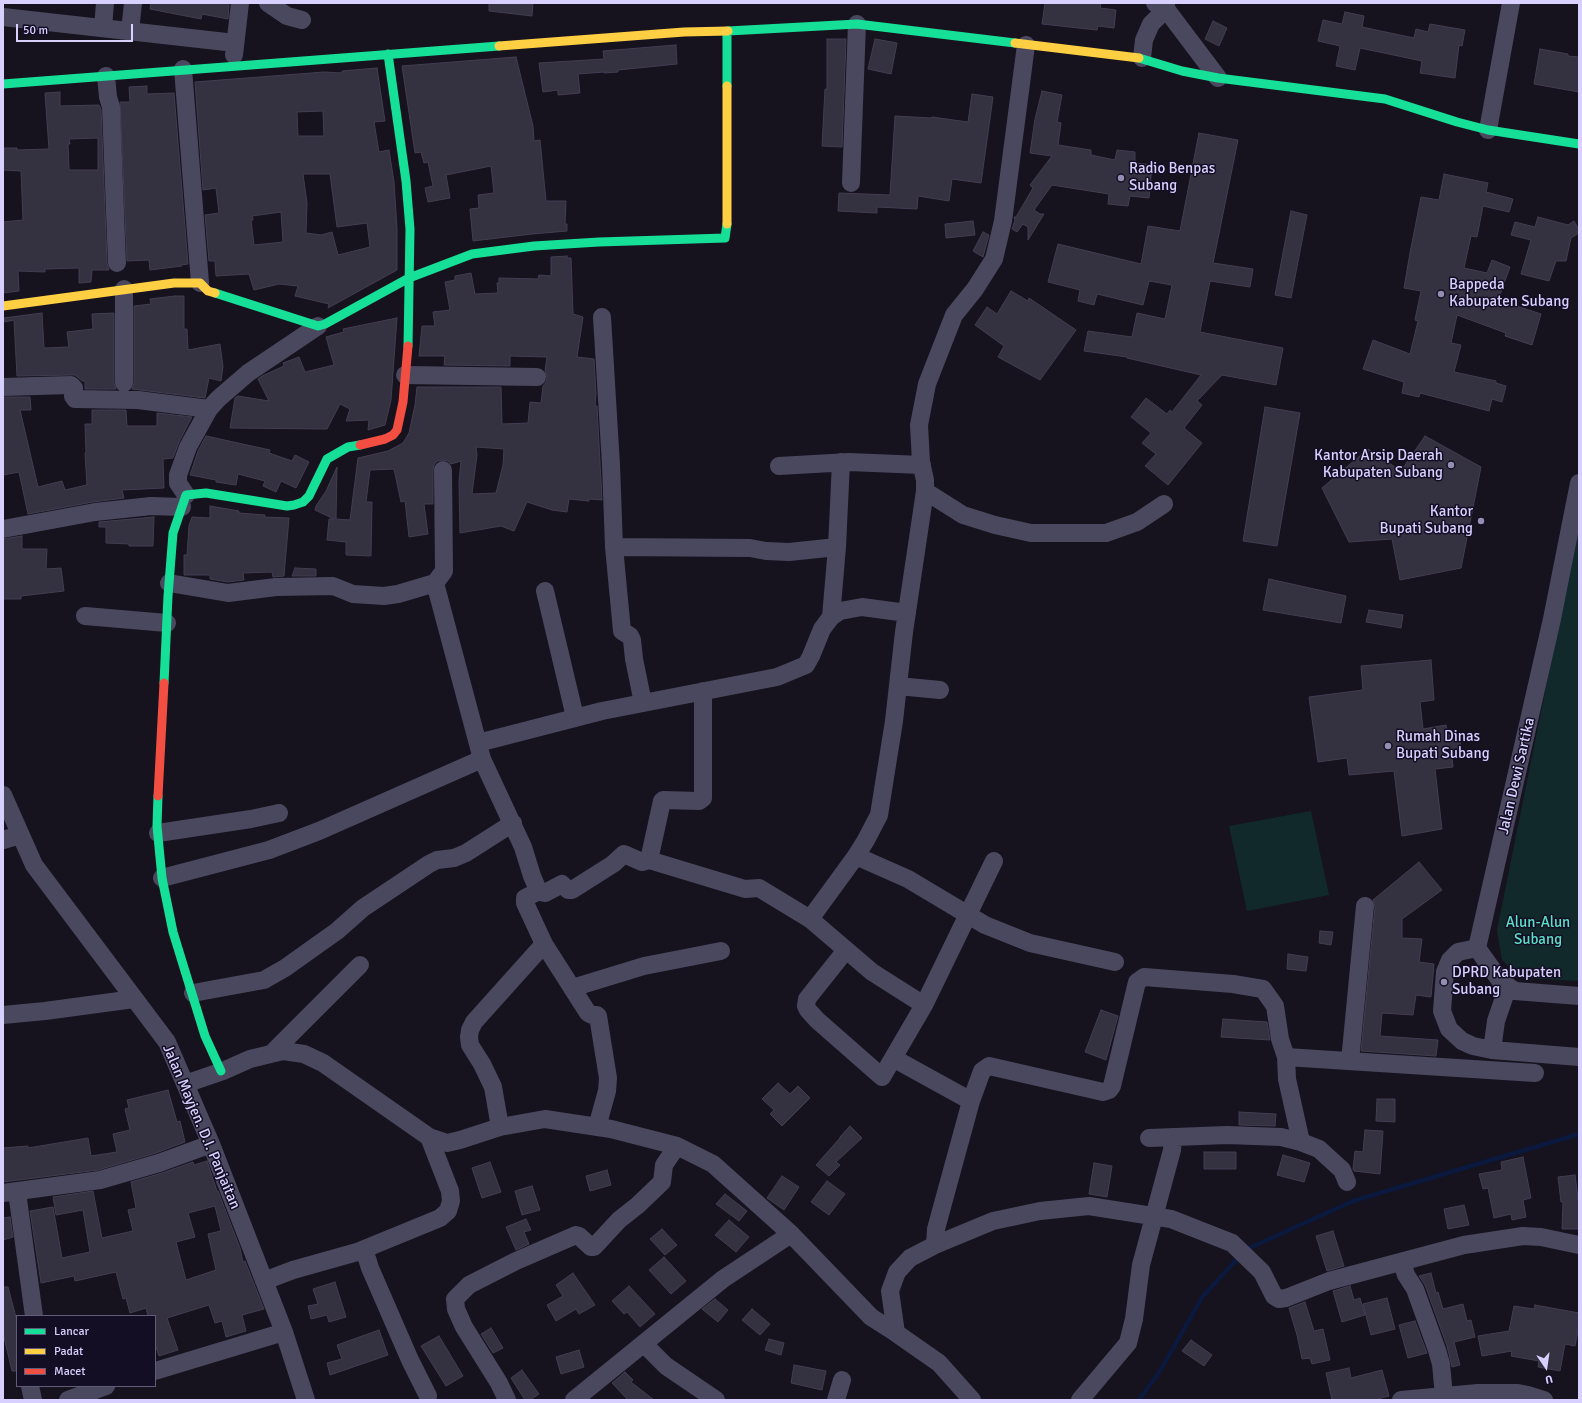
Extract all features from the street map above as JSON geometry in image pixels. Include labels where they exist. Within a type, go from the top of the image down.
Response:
[{"type":"street","points":[[103,28],[105,3]]},
{"type":"street","points":[[130,31],[133,3]]},
{"type":"street","points":[[232,66],[240,3]]},
{"type":"street","points":[[268,3],[286,16],[302,20]]},
{"type":"street","points":[[1488,130],[1511,3]]},
{"type":"street","points":[[1142,58],[1144,40],[1150,24],[1162,5],[1218,78]]},
{"type":"street","points":[[3,17],[235,43]]},
{"type":"street","points":[[3,84],[684,32],[857,24],[1142,58],[1182,71],[1218,78],[1385,99],[1457,122],[1488,130],[1579,144]]},
{"type":"street","points":[[851,183],[857,24]]},
{"type":"street","points":[[221,1071],[205,1036],[173,932],[162,878],[158,833],[160,762],[173,533],[172,504],[180,488],[178,484],[178,475],[188,447],[209,409],[218,399],[248,373],[318,326],[325,324],[409,281],[472,254],[541,246],[599,242],[725,238],[727,221],[727,31]]},
{"type":"street","points":[[810,919],[856,856],[879,815],[894,721],[906,613],[925,491],[919,425],[927,384],[954,314],[975,289],[994,259],[1004,214],[1026,45]]},
{"type":"street","points":[[3,529],[95,512],[172,504],[197,493],[294,506],[303,502],[309,496],[327,459],[348,447],[378,441],[393,436],[398,427],[403,402],[409,330],[410,229],[406,181],[388,54]]},
{"type":"street","points":[[184,69],[200,283],[208,291],[318,326]]},
{"type":"street","points":[[106,76],[108,97],[111,107],[117,263]]},
{"type":"street","points":[[3,306],[174,283],[200,283]]},
{"type":"street","points":[[124,289],[124,383]]},
{"type":"street","points":[[602,317],[611,465],[614,547],[622,631],[630,636],[632,640],[643,703]]},
{"type":"street","points":[[405,375],[537,377]]},
{"type":"street","points":[[3,387],[71,385],[74,388],[74,399],[138,400],[209,409]]},
{"type":"street","points":[[779,466],[841,462],[922,466]]},
{"type":"street","points":[[831,617],[837,547],[841,462]]},
{"type":"street","points":[[169,583],[228,592],[276,587],[333,586],[353,594],[384,596],[398,594],[436,583],[444,571],[443,470]]},
{"type":"street","name":"Jalan Dewi Sartika","points":[[1477,948],[1551,626],[1579,483]]},
{"type":"street","points":[[925,491],[964,514],[995,525],[1031,533],[1106,532],[1137,522],[1164,504]]},
{"type":"street","points":[[614,547],[750,548],[766,551],[789,552],[837,547]]},
{"type":"street","points":[[436,583],[480,751],[513,823],[523,847],[532,876],[540,892],[545,893],[562,884],[568,890],[572,890],[613,864],[623,854],[642,862],[649,860],[745,889],[758,888],[810,919],[872,972],[924,1005]]},
{"type":"street","points":[[545,591],[575,717]]},
{"type":"street","points":[[162,878],[269,850],[319,831],[480,751],[575,717],[776,677],[806,665],[822,628],[831,617],[840,611],[862,607],[906,613]]},
{"type":"street","points":[[85,616],[167,623]]},
{"type":"street","points":[[898,686],[940,690]]},
{"type":"street","points":[[649,860],[662,800],[699,802],[703,798],[703,691]]},
{"type":"street","name":"Jalan Mayjen. D.I. Panjaitan","points":[[3,795],[34,865],[167,1042],[269,1279],[306,1400]]},
{"type":"street","points":[[158,833],[251,819],[279,813]]},
{"type":"street","points":[[193,993],[264,980],[285,968],[337,931],[363,908],[429,864],[438,860],[454,858],[466,853],[513,823]]},
{"type":"street","points":[[3,840],[20,835]]},
{"type":"street","points":[[856,856],[908,879],[985,925],[1030,943],[1115,962]]},
{"type":"street","points":[[846,950],[807,999],[806,1006],[817,1020],[880,1077],[883,1076],[924,1005],[994,861]]},
{"type":"street","points":[[538,890],[537,892],[527,896],[524,901],[544,944],[588,1014],[598,1015],[608,1078],[607,1091],[597,1127]]},
{"type":"street","points":[[1350,1061],[1365,906]]},
{"type":"street","points":[[500,1127],[493,1087],[482,1064],[470,1045],[470,1030],[474,1022],[544,944]]},
{"type":"street","points":[[1579,996],[1515,991],[1499,978],[1477,948],[1458,952],[1450,960],[1445,972],[1442,1011],[1449,1029],[1462,1041],[1472,1046],[1492,1050],[1579,1057]]},
{"type":"street","points":[[572,988],[644,966],[722,951]]},
{"type":"street","points":[[271,1054],[360,965]]},
{"type":"street","points":[[936,1239],[971,1101],[982,1071],[989,1066],[1103,1092],[1109,1090],[1112,1086],[1137,982],[1144,977],[1233,984],[1263,989],[1275,1006],[1280,1039],[1286,1057],[1287,1078],[1301,1142]]},
{"type":"street","points":[[1492,1050],[1496,1022],[1508,986]]},
{"type":"street","points":[[3,1015],[134,999]]},
{"type":"street","points":[[185,1084],[250,1059],[283,1051],[304,1054],[323,1063],[430,1137],[447,1143],[500,1127],[545,1119],[612,1129],[677,1146],[713,1164],[791,1234],[871,1317],[939,1363],[972,1400]]},
{"type":"street","points":[[1286,1057],[1535,1074]]},
{"type":"street","points":[[893,1058],[971,1101]]},
{"type":"street","points":[[1149,1138],[1173,1138],[1227,1134],[1281,1137],[1301,1142],[1319,1149],[1342,1170],[1347,1182]]},
{"type":"street","points":[[269,1279],[293,1270],[364,1249],[440,1218],[448,1211],[451,1201],[450,1191],[430,1137]]},
{"type":"street","points":[[1080,1400],[1128,1343],[1134,1319],[1142,1265],[1172,1150],[1173,1138]]},
{"type":"street","points":[[34,1315],[10,1192],[100,1180],[159,1163],[211,1144]]},
{"type":"street","points":[[507,1400],[499,1383],[464,1327],[456,1309],[455,1299],[469,1285],[516,1261],[576,1235],[580,1236],[591,1247],[594,1247],[619,1220],[638,1205],[662,1182],[664,1165],[677,1146]]},
{"type":"street","points":[[893,1331],[890,1292],[897,1272],[910,1258],[936,1239],[993,1221],[1040,1211],[1088,1206],[1171,1219],[1232,1242],[1262,1272],[1274,1296],[1279,1299],[1286,1298],[1329,1281],[1464,1245],[1523,1236],[1541,1237],[1579,1245]]},
{"type":"street","points":[[574,1400],[723,1279],[791,1234]]},
{"type":"street","points":[[364,1249],[370,1268],[407,1353],[428,1396]]},
{"type":"street","points":[[1402,1262],[1406,1275],[1415,1289],[1437,1350],[1441,1364],[1444,1396]]},
{"type":"street","points":[[156,1371],[284,1332]]},
{"type":"street","points":[[644,1344],[666,1366],[716,1400]]},
{"type":"street","points":[[836,1400],[842,1380]]},
{"type":"street","points":[[30,1387],[34,1400]]},
{"type":"street","points":[[68,1400],[103,1387]]},
{"type":"street","points":[[1401,1400],[1478,1393],[1528,1394],[1544,1400]]},
{"type":"green space","name":"Alun-Alun Subang","points":[[1579,524],[1579,981],[1521,978],[1502,960],[1497,930]]},
{"type":"green space","points":[[1311,811],[1329,895],[1247,911],[1229,826]]},
{"type":"building","points":[[151,3],[229,3],[228,19],[202,14],[201,19],[150,9]]},
{"type":"building","points":[[489,3],[533,3],[532,16],[489,11]]},
{"type":"building","points":[[1045,3],[1101,3],[1100,8],[1116,10],[1114,28],[1098,26],[1097,30],[1042,24]]},
{"type":"building","points":[[1345,12],[1364,16],[1362,27],[1414,38],[1416,29],[1428,32],[1430,24],[1465,30],[1462,46],[1459,45],[1455,78],[1420,73],[1422,61],[1360,48],[1355,70],[1336,66],[1340,46],[1318,41],[1323,20],[1342,24]]},
{"type":"building","points":[[1213,21],[1227,28],[1219,46],[1205,39]]},
{"type":"building","points":[[827,39],[846,39],[842,147],[822,146],[825,89],[827,89]]},
{"type":"building","points":[[875,39],[897,43],[891,74],[868,69]]},
{"type":"building","points":[[676,45],[677,64],[618,70],[618,72],[578,74],[580,93],[558,95],[558,90],[543,92],[539,63],[604,59],[603,51]]},
{"type":"building","points":[[1540,49],[1568,54],[1568,56],[1579,57],[1579,92],[1534,84]]},
{"type":"building","points":[[516,57],[533,126],[534,141],[540,140],[546,201],[566,201],[565,224],[567,224],[567,231],[473,241],[470,209],[479,208],[478,195],[494,193],[491,166],[446,175],[450,198],[428,202],[425,188],[433,186],[428,162],[424,163],[421,152],[415,153],[402,66]]},
{"type":"building","points":[[377,68],[385,121],[374,122],[379,152],[389,150],[394,182],[397,229],[397,270],[328,308],[329,304],[295,296],[298,286],[279,284],[254,290],[249,274],[216,276],[215,261],[209,261],[205,215],[219,213],[216,188],[203,190],[195,82],[324,72],[342,73],[342,71]],"holes":[[[323,111],[324,136],[298,136],[297,112]],[[303,174],[330,174],[337,227],[367,223],[370,247],[338,255],[332,232],[321,235],[306,233],[307,203]],[[281,212],[283,242],[254,245],[251,220],[253,220],[252,216]]]},
{"type":"building","points":[[147,86],[147,94],[174,93],[188,264],[150,270],[149,260],[127,261],[120,102],[130,102],[129,87]]},
{"type":"building","points":[[1042,91],[1062,95],[1057,122],[1061,123],[1058,145],[1091,150],[1091,155],[1115,160],[1117,150],[1135,152],[1135,163],[1152,165],[1149,198],[1130,196],[1128,206],[1108,204],[1109,194],[1052,185],[1034,210],[1040,214],[1044,214],[1028,240],[1028,227],[1023,224],[1017,232],[1012,229],[1015,220],[1014,217],[1016,217],[1033,188],[1030,185],[1052,156],[1030,153],[1035,119]]},
{"type":"building","points":[[60,92],[60,106],[99,105],[101,109],[107,263],[109,270],[92,270],[91,282],[80,283],[79,268],[45,269],[45,272],[18,271],[19,291],[3,293],[3,222],[23,220],[21,171],[3,170],[4,148],[17,148],[17,150],[49,149],[45,93]],"holes":[[[98,138],[98,170],[69,170],[69,139]]]},
{"type":"building","points":[[972,94],[993,97],[981,183],[952,179],[949,201],[918,196],[917,209],[877,207],[877,213],[838,211],[839,193],[890,195],[895,116],[932,117],[968,122]]},
{"type":"building","points":[[1199,133],[1238,140],[1213,263],[1253,269],[1250,287],[1210,281],[1200,332],[1283,348],[1276,385],[1222,375],[1197,401],[1202,405],[1184,428],[1202,443],[1168,485],[1145,466],[1156,454],[1142,443],[1151,433],[1131,417],[1146,398],[1167,414],[1170,410],[1172,412],[1201,375],[1127,357],[1084,351],[1088,331],[1132,337],[1137,313],[1165,319],[1172,285],[1149,281],[1143,305],[1097,294],[1094,305],[1078,301],[1080,290],[1048,282],[1058,244],[1141,264],[1148,226],[1180,231]]},
{"type":"building","points":[[1444,174],[1488,183],[1486,192],[1513,199],[1509,212],[1483,206],[1477,237],[1471,236],[1464,268],[1487,273],[1492,260],[1510,267],[1498,300],[1541,314],[1532,345],[1505,336],[1506,333],[1457,315],[1451,343],[1461,345],[1454,372],[1496,381],[1496,383],[1506,386],[1502,402],[1492,399],[1489,411],[1420,393],[1419,397],[1402,393],[1404,382],[1363,369],[1373,340],[1410,354],[1418,321],[1415,320],[1421,291],[1404,288],[1410,253],[1421,197],[1439,200]]},
{"type":"building","points":[[1291,211],[1307,215],[1291,298],[1275,295]]},
{"type":"building","points":[[1538,217],[1568,225],[1574,221],[1579,230],[1579,233],[1571,238],[1566,261],[1556,261],[1549,281],[1521,274],[1531,240],[1511,235],[1515,222],[1535,227]]},
{"type":"building","points":[[973,221],[975,235],[946,238],[945,224]]},
{"type":"building","points":[[983,232],[989,235],[983,257],[973,251]]},
{"type":"building","points":[[567,256],[567,258],[571,258],[573,314],[583,317],[577,357],[594,359],[596,394],[595,406],[597,406],[602,500],[589,499],[589,501],[569,499],[567,512],[552,510],[527,502],[514,531],[501,526],[460,533],[459,481],[461,461],[451,464],[448,461],[437,461],[433,470],[433,504],[424,504],[428,534],[409,537],[405,501],[401,502],[394,469],[370,470],[366,502],[372,502],[371,556],[346,555],[346,542],[327,540],[329,519],[334,519],[315,510],[316,506],[326,491],[337,467],[336,519],[350,520],[358,458],[388,451],[403,443],[409,433],[417,387],[501,387],[502,424],[528,423],[530,402],[541,403],[543,386],[547,378],[545,371],[547,357],[510,356],[510,366],[444,365],[445,356],[419,356],[422,326],[435,326],[433,312],[450,310],[445,282],[455,280],[455,276],[471,273],[475,294],[498,293],[497,283],[499,283],[499,278],[538,279],[539,275],[551,276],[551,257]],"holes":[[[476,447],[504,449],[503,465],[496,493],[472,494],[477,455]]]},
{"type":"building","points":[[1011,291],[1028,301],[1029,298],[1076,330],[1040,380],[998,357],[1004,346],[975,325],[987,307],[997,314]]},
{"type":"building","points":[[184,296],[184,329],[187,329],[188,350],[220,344],[223,367],[221,381],[209,378],[205,398],[132,389],[134,383],[134,306],[151,304],[150,299]]},
{"type":"building","points":[[42,313],[44,348],[69,347],[67,332],[93,329],[92,314],[114,313],[114,383],[116,389],[85,389],[85,381],[82,381],[75,375],[17,376],[14,320],[5,322],[4,318]]},
{"type":"building","points":[[397,318],[391,400],[385,425],[368,430],[369,420],[346,421],[350,409],[340,404],[327,429],[230,428],[235,398],[238,396],[269,401],[258,379],[262,376],[284,366],[283,363],[299,357],[305,372],[334,365],[326,337],[344,332],[343,329]]},
{"type":"building","points":[[3,397],[30,397],[31,410],[20,410],[38,487],[62,481],[65,490],[87,485],[85,424],[92,424],[92,410],[126,410],[127,426],[157,426],[157,413],[192,417],[179,442],[173,458],[163,459],[164,488],[122,490],[124,498],[28,514],[19,472],[3,475]]},
{"type":"building","points":[[1265,407],[1300,413],[1277,546],[1243,541]]},
{"type":"building","points":[[206,436],[270,450],[269,453],[292,461],[295,455],[309,462],[296,488],[281,481],[276,492],[263,486],[265,481],[238,474],[236,485],[216,482],[216,480],[190,475],[198,451]]},
{"type":"building","points":[[1425,436],[1481,467],[1461,568],[1400,580],[1392,539],[1349,542],[1322,488],[1368,449],[1401,471]]},
{"type":"building","points":[[210,506],[239,511],[239,513],[265,515],[264,517],[289,518],[284,576],[273,577],[272,572],[243,573],[244,580],[228,582],[210,579],[210,575],[184,575],[184,555],[187,555],[189,526],[192,517],[210,518]]},
{"type":"building","points":[[154,517],[153,546],[129,546],[129,544],[106,543],[106,527],[99,527],[99,522]]},
{"type":"building","points":[[22,536],[22,549],[47,549],[46,569],[61,568],[64,591],[21,596],[21,599],[3,599],[3,539]]},
{"type":"building","points":[[295,568],[316,569],[316,576],[292,576]]},
{"type":"building","points":[[1269,579],[1346,596],[1341,623],[1263,610]]},
{"type":"building","points":[[1369,610],[1403,615],[1401,628],[1366,622]]},
{"type":"building","name":"Rumah Dinas Bupati Subang","points":[[1431,660],[1434,700],[1420,702],[1423,729],[1446,725],[1448,735],[1459,735],[1462,756],[1452,757],[1453,767],[1435,769],[1442,829],[1402,836],[1394,771],[1349,775],[1347,758],[1318,762],[1309,697],[1363,690],[1361,666]]},
{"type":"building","points":[[1419,862],[1442,890],[1402,919],[1402,938],[1422,939],[1419,962],[1434,964],[1431,997],[1416,995],[1413,1015],[1382,1013],[1380,1036],[1438,1040],[1436,1056],[1361,1051],[1375,907],[1373,900]]},
{"type":"building","points":[[1320,931],[1333,932],[1331,945],[1319,943]]},
{"type":"building","points":[[1288,954],[1308,957],[1306,971],[1287,969]]},
{"type":"building","points":[[1101,1010],[1118,1016],[1106,1060],[1085,1052]]},
{"type":"building","points":[[1223,1019],[1267,1022],[1270,1040],[1221,1037]]},
{"type":"building","points":[[778,1083],[790,1094],[798,1086],[810,1098],[782,1126],[770,1114],[774,1110],[762,1099]]},
{"type":"building","points":[[168,1090],[177,1122],[180,1121],[185,1142],[156,1153],[98,1170],[3,1182],[3,1148],[28,1146],[28,1148],[88,1138],[91,1156],[117,1152],[113,1134],[130,1130],[125,1109],[129,1108],[127,1100]]},
{"type":"building","points":[[1377,1099],[1395,1099],[1395,1122],[1376,1121]]},
{"type":"building","points":[[1239,1112],[1276,1114],[1275,1126],[1239,1125]]},
{"type":"building","points":[[850,1126],[862,1138],[836,1162],[840,1165],[829,1176],[816,1165]]},
{"type":"building","points":[[1365,1130],[1383,1131],[1380,1174],[1354,1171],[1353,1169],[1355,1151],[1363,1152]]},
{"type":"building","points":[[1204,1152],[1236,1152],[1236,1169],[1204,1169]]},
{"type":"building","points":[[1283,1155],[1310,1163],[1304,1182],[1277,1175]]},
{"type":"building","points":[[1523,1157],[1531,1198],[1523,1200],[1526,1217],[1512,1220],[1511,1214],[1494,1218],[1488,1188],[1483,1189],[1479,1174],[1502,1170],[1501,1162]]},
{"type":"building","points":[[207,1161],[217,1191],[240,1248],[243,1262],[245,1261],[264,1309],[242,1315],[246,1331],[226,1337],[222,1321],[215,1323],[209,1305],[167,1318],[178,1350],[159,1356],[156,1347],[156,1315],[148,1315],[146,1308],[130,1313],[126,1298],[123,1299],[116,1272],[75,1281],[74,1276],[41,1283],[30,1211],[53,1207],[62,1258],[90,1252],[83,1210],[56,1215],[53,1197],[93,1191],[102,1238],[133,1231],[128,1210],[136,1208],[131,1182],[193,1162],[194,1165]],"holes":[[[215,1206],[221,1231],[208,1234],[216,1270],[186,1280],[176,1242],[195,1237],[188,1213]]]},
{"type":"building","points":[[490,1162],[501,1192],[482,1198],[472,1168]]},
{"type":"building","points":[[1094,1163],[1112,1166],[1107,1197],[1089,1194]]},
{"type":"building","points":[[607,1170],[611,1185],[590,1191],[586,1176]]},
{"type":"building","points":[[1575,1175],[1579,1206],[1579,1229],[1562,1229],[1563,1202],[1561,1202],[1558,1177]]},
{"type":"building","points":[[782,1176],[799,1187],[784,1210],[767,1198]]},
{"type":"building","points":[[827,1181],[845,1194],[829,1215],[811,1202]]},
{"type":"building","points":[[532,1186],[540,1210],[522,1215],[515,1191]]},
{"type":"building","points":[[725,1194],[747,1211],[739,1221],[716,1204]]},
{"type":"building","points":[[1464,1205],[1469,1225],[1448,1229],[1444,1209]]},
{"type":"building","points":[[10,1217],[13,1237],[3,1240],[3,1218]]},
{"type":"building","points":[[526,1219],[531,1230],[524,1232],[529,1244],[516,1250],[506,1227]]},
{"type":"building","points":[[729,1220],[749,1237],[736,1252],[715,1235]]},
{"type":"building","points":[[662,1229],[677,1245],[665,1255],[650,1239]]},
{"type":"building","points":[[1333,1231],[1344,1266],[1327,1271],[1316,1236]]},
{"type":"building","points":[[664,1257],[686,1281],[671,1294],[649,1270]]},
{"type":"building","points":[[573,1273],[595,1305],[579,1314],[576,1309],[556,1321],[547,1305],[563,1296],[556,1285]]},
{"type":"building","points":[[1431,1273],[1436,1293],[1438,1292],[1443,1309],[1463,1304],[1467,1321],[1471,1320],[1475,1337],[1454,1342],[1460,1365],[1452,1367],[1447,1346],[1425,1285],[1419,1276]]},
{"type":"building","points":[[335,1282],[346,1317],[329,1322],[327,1315],[311,1319],[308,1306],[318,1304],[313,1289]]},
{"type":"building","points":[[629,1286],[655,1314],[640,1327],[627,1312],[624,1314],[612,1301]]},
{"type":"building","points":[[1350,1286],[1354,1300],[1360,1298],[1365,1315],[1342,1322],[1333,1291]]},
{"type":"building","points":[[3,1287],[8,1287],[16,1317],[16,1371],[12,1371],[3,1333]]},
{"type":"building","points":[[1387,1298],[1395,1329],[1371,1335],[1363,1304]]},
{"type":"building","points":[[715,1299],[728,1310],[718,1322],[702,1309]]},
{"type":"building","points":[[1305,1302],[1314,1331],[1323,1329],[1330,1360],[1312,1364],[1310,1358],[1302,1359],[1289,1308]]},
{"type":"building","points":[[1535,1305],[1579,1313],[1579,1325],[1575,1346],[1565,1344],[1560,1371],[1538,1367],[1539,1361],[1511,1356],[1512,1351],[1482,1356],[1478,1336],[1509,1331],[1514,1306],[1534,1309]]},
{"type":"building","points":[[752,1309],[770,1324],[760,1335],[742,1320]]},
{"type":"building","points":[[1415,1321],[1427,1353],[1408,1358],[1399,1325]]},
{"type":"building","points":[[491,1328],[503,1348],[493,1353],[481,1334]]},
{"type":"building","points":[[379,1330],[388,1355],[330,1375],[327,1363],[342,1359],[337,1345]]},
{"type":"building","points":[[439,1336],[463,1376],[446,1386],[421,1346]]},
{"type":"building","points":[[769,1339],[784,1343],[781,1355],[765,1350]]},
{"type":"building","points":[[1191,1340],[1212,1355],[1204,1366],[1182,1351]]},
{"type":"building","points":[[579,1350],[584,1367],[561,1374],[556,1357]]},
{"type":"building","points":[[794,1365],[826,1371],[822,1390],[791,1383]]},
{"type":"building","points":[[1349,1368],[1351,1378],[1382,1370],[1389,1396],[1374,1400],[1332,1400],[1326,1373]]},
{"type":"building","points":[[522,1370],[539,1394],[530,1400],[525,1400],[511,1378]]},
{"type":"building","points":[[625,1372],[633,1380],[631,1382],[654,1400],[628,1400],[612,1383]]},
{"type":"waterway","points":[[1245,1250],[1353,1201],[1579,1134]]},
{"type":"waterway","points":[[1139,1400],[1160,1371],[1203,1296],[1240,1256]]},
{"type":"traffic: fast","points":[[728,31],[857,24],[1015,43]]},
{"type":"traffic: fast","points":[[727,31],[727,86]]},
{"type":"traffic: fast","points":[[3,84],[499,46]]},
{"type":"traffic: fast","points":[[388,54],[406,181],[410,229],[408,346]]},
{"type":"traffic: fast","points":[[1139,58],[1182,71],[1218,78],[1385,99],[1457,122],[1488,130],[1579,144]]},
{"type":"traffic: fast","points":[[215,293],[318,326],[325,324],[409,278],[472,254],[534,246],[599,242],[725,238],[727,224]]},
{"type":"traffic: fast","points":[[164,683],[168,596],[173,533],[186,495],[206,493],[287,506],[294,505],[303,502],[309,496],[327,459],[348,447],[360,445]]},
{"type":"traffic: fast","points":[[158,796],[157,826],[162,878],[173,932],[205,1036],[221,1071]]},
{"type":"traffic: slow","points":[[499,46],[684,32],[728,31]]},
{"type":"traffic: slow","points":[[1015,43],[1139,58]]},
{"type":"traffic: slow","points":[[727,86],[727,224]]},
{"type":"traffic: slow","points":[[3,306],[174,283],[200,283],[208,291],[215,293]]},
{"type":"traffic: jam","points":[[360,445],[385,439],[393,435],[397,430],[403,402],[408,346]]},
{"type":"traffic: jam","points":[[158,796],[164,683]]},
{"type":"place","name":"Radio Benpas Subang","points":[[1121,178]]},
{"type":"place","name":"Bappeda Kabupaten Subang","points":[[1441,294]]},
{"type":"place","name":"Kantor Arsip Daerah Kabupaten Subang","points":[[1451,465]]},
{"type":"place","name":"Kantor Bupati Subang","points":[[1481,521]]},
{"type":"place","name":"Rumah Dinas Bupati Subang","points":[[1388,746]]},
{"type":"place","name":"DPRD Kabupaten Subang","points":[[1444,982]]}]
